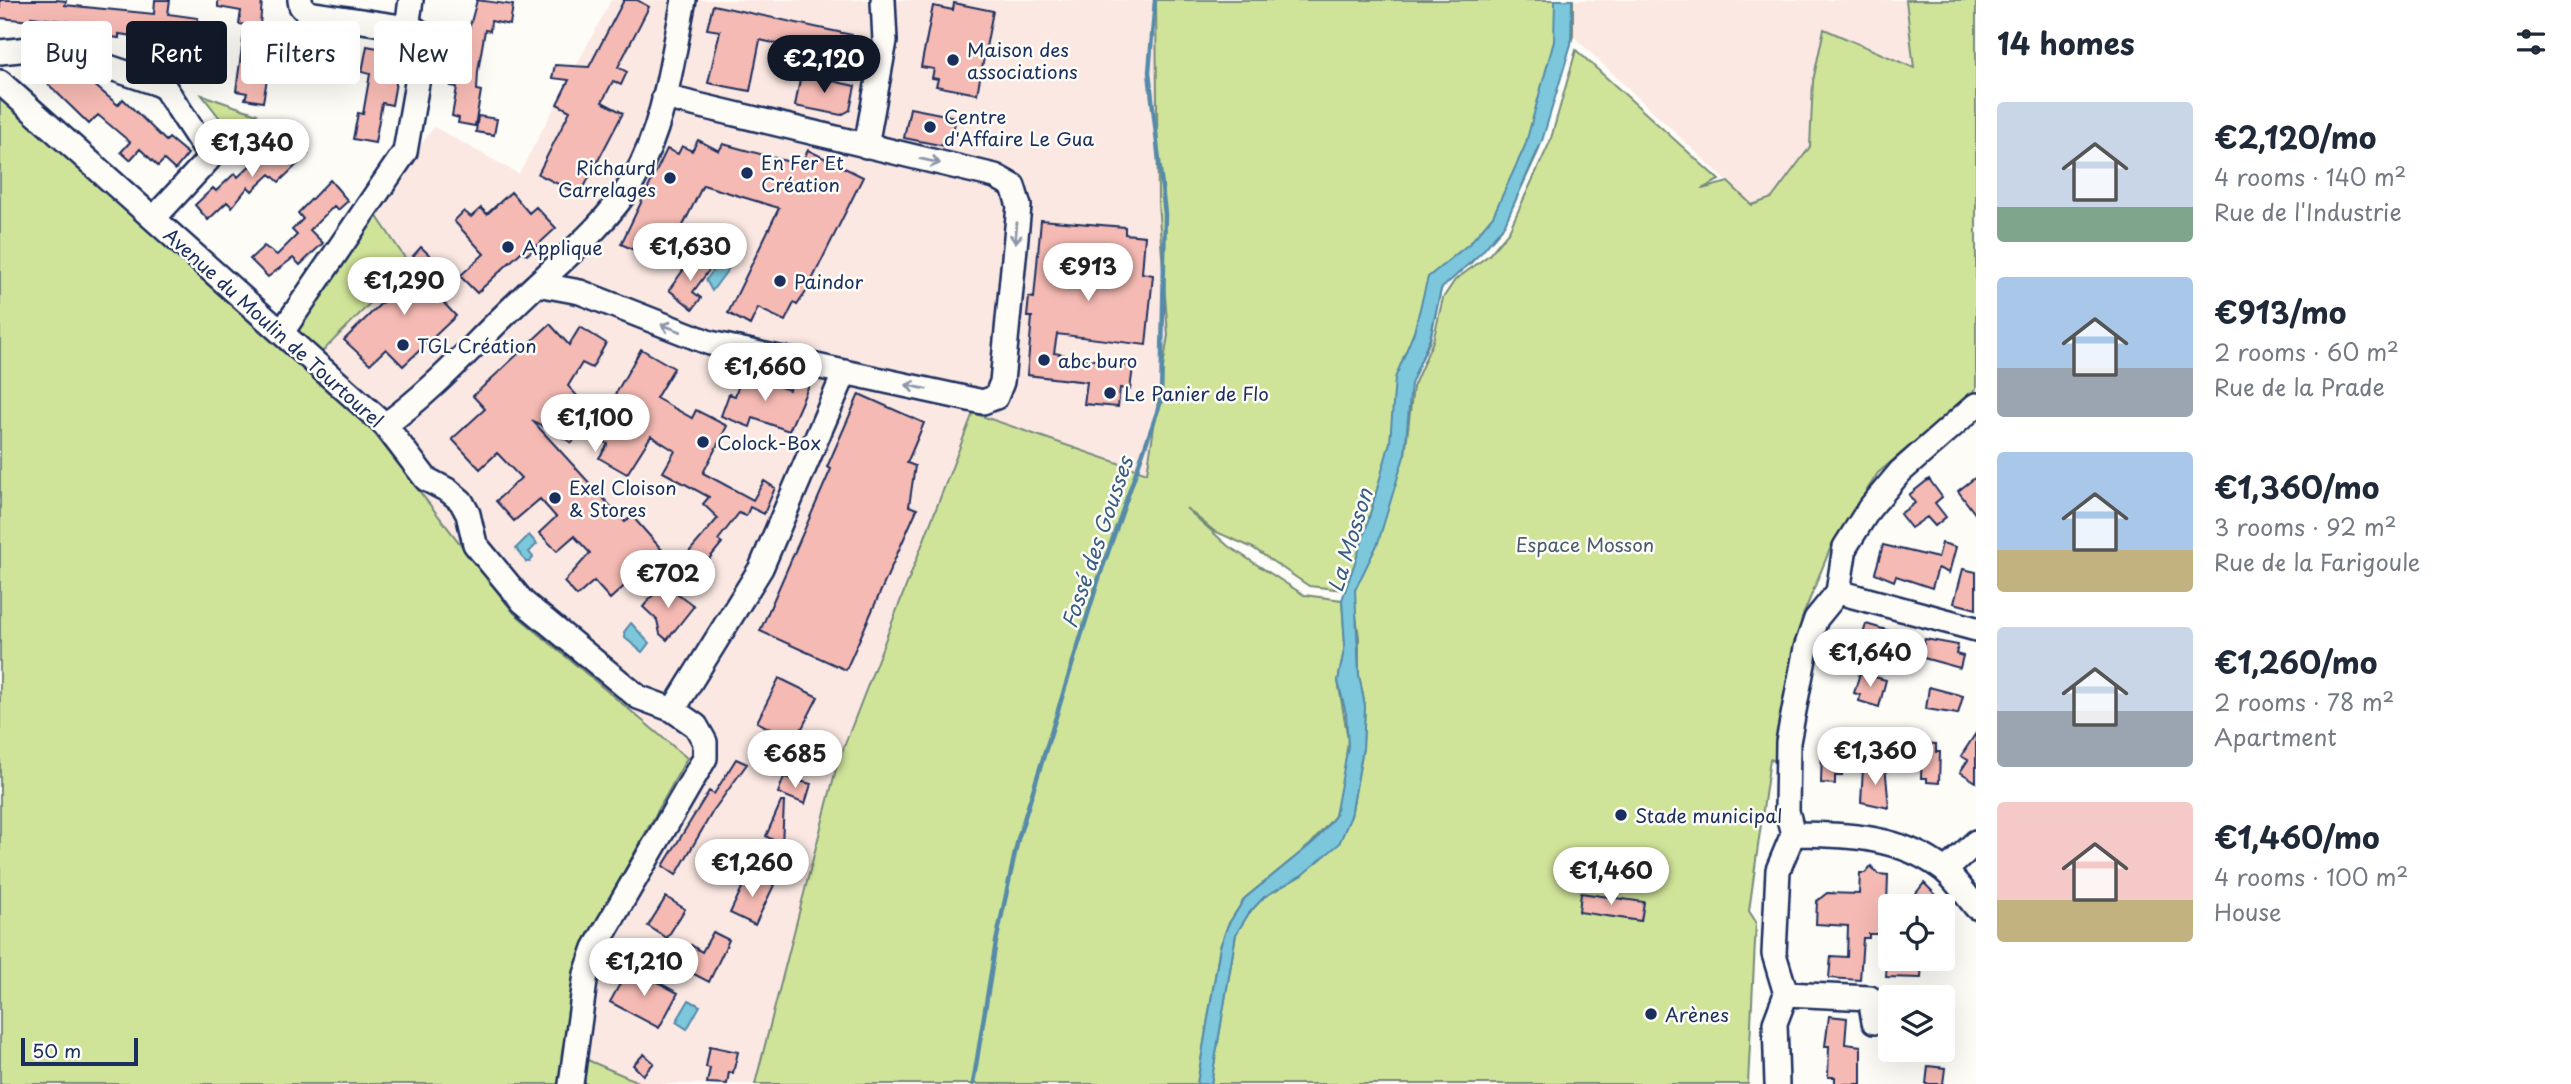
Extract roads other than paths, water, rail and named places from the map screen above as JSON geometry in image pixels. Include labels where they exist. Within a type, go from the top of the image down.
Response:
[{"type":"street","points":[[408,21],[411,0]]},
{"type":"street","points":[[385,425],[414,402],[565,257],[612,208],[634,179],[652,140],[664,97],[684,0]]},
{"type":"street","points":[[866,146],[885,41],[883,0]]},
{"type":"street","points":[[307,7],[377,21]]},
{"type":"street","points":[[0,52],[49,47],[165,88],[207,152],[208,160],[154,218]]},
{"type":"street","name":"Avenue du Moulin de Tourtourel","points":[[0,82],[385,425],[425,479],[449,491],[461,501],[468,514],[475,544],[523,602],[638,697],[673,710],[696,726],[705,741],[705,758],[595,948],[586,974],[570,1084]]},
{"type":"street","points":[[282,332],[405,152],[417,84]]},
{"type":"street","points":[[537,284],[580,292],[710,343],[983,402],[996,397],[1002,382],[1018,206],[1013,186],[995,176],[664,97]]},
{"type":"street","points":[[565,257],[580,292]]},
{"type":"street","points":[[673,710],[761,568],[845,372]]},
{"type":"street","points":[[1777,1084],[1775,1023],[1786,994],[1774,954],[1778,870],[1793,834],[1787,811],[1788,742],[1813,629],[1816,619],[1838,593],[1845,547],[1869,509],[1900,472],[1976,405]]},
{"type":"street","points":[[1838,593],[1976,629]]},
{"type":"street","points":[[1793,834],[1877,839],[1923,857],[1945,871],[1976,907]]},
{"type":"street","points":[[1945,871],[1976,842]]},
{"type":"street","points":[[1786,994],[1870,998],[1874,1022]]},
{"type":"water","points":[[1555,0],[1572,0],[1571,44],[1542,141],[1505,224],[1482,252],[1441,289],[1430,338],[1411,384],[1405,453],[1378,543],[1355,590],[1359,675],[1365,706],[1363,748],[1351,816],[1339,844],[1302,875],[1264,897],[1249,913],[1236,934],[1211,1084],[1197,1084],[1220,947],[1228,925],[1245,898],[1316,840],[1335,816],[1348,746],[1346,714],[1338,681],[1345,645],[1342,600],[1364,536],[1390,442],[1395,378],[1414,332],[1428,277],[1470,243],[1493,216],[1525,146],[1554,41]]},
{"type":"water","points":[[718,253],[732,264],[712,291],[706,280],[717,265],[713,261]]},
{"type":"water","points":[[529,535],[537,544],[529,552],[533,557],[530,562],[526,562],[516,548]]},
{"type":"water","points":[[631,623],[649,643],[642,652],[625,638],[624,632]]},
{"type":"water","points":[[689,1000],[700,1006],[687,1029],[676,1022]]},
{"type":"waterway","name":"Fossé des Gousses","points":[[973,1084],[996,942],[1018,839],[1100,575],[1161,401],[1165,214],[1149,72],[1155,0]]},
{"type":"place","name":"Maison des associations","points":[[953,60]]},
{"type":"place","name":"Centre d'Affaire Le Gua","points":[[930,127]]},
{"type":"place","name":"En Fer Et Création","points":[[747,173]]},
{"type":"place","name":"Richaurd Carrelages","points":[[670,178]]},
{"type":"place","name":"Applique","points":[[508,247]]},
{"type":"place","name":"Paindor","points":[[780,281]]},
{"type":"place","name":"TGL Création","points":[[403,345]]},
{"type":"place","name":"abc buro","points":[[1044,360]]},
{"type":"place","name":"Le Panier de Flo","points":[[1110,393]]},
{"type":"place","name":"Colock-Box","points":[[703,442]]},
{"type":"place","name":"Exel Cloison & Stores","points":[[555,498]]},
{"type":"place","name":"Stade municipal","points":[[1621,815]]},
{"type":"place","name":"Arènes","points":[[1651,1014]]},
{"type":"water label","name":"La Mosson","points":[[1349,540]]},
{"type":"park label","name":"Espace Mosson","points":[[1585,544]]}]
